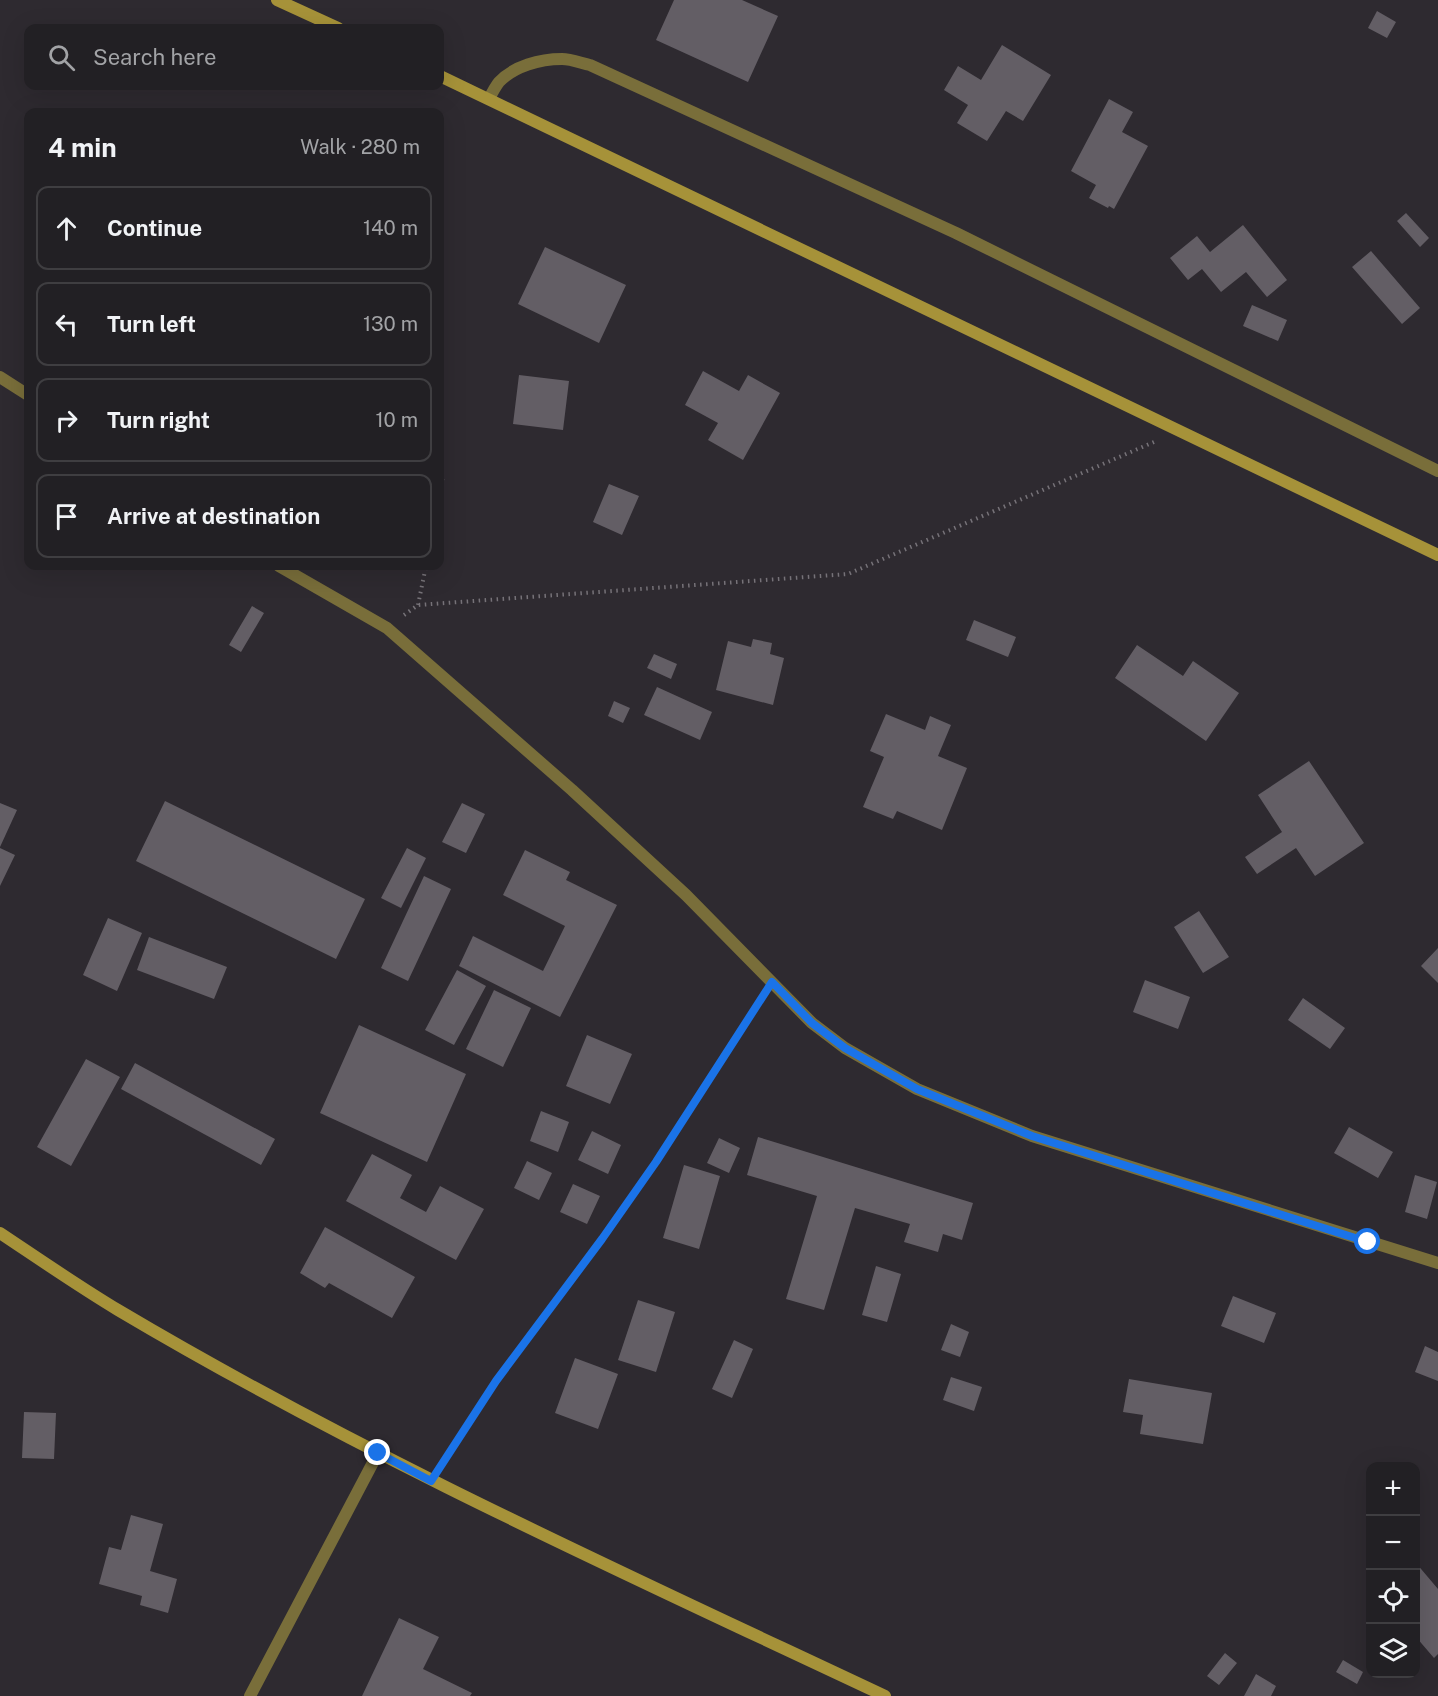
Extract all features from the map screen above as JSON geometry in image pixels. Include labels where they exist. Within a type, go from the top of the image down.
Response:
[{"type":"main road","points":[[277,0],[329,24]]},
{"type":"main road","points":[[444,78],[1438,555]]},
{"type":"main road","points":[[0,1233],[117,1309],[431,1481],[885,1696]]},
{"type":"street","points":[[489,99],[499,82],[511,72],[525,66],[564,59],[590,65],[956,233],[1438,471]]},
{"type":"street","points":[[0,377],[24,392]]},
{"type":"street","points":[[286,570],[387,628],[572,790],[686,895],[812,1023],[845,1048],[917,1089],[1032,1136],[1438,1263]]},
{"type":"street","points":[[250,1696],[378,1453]]},
{"type":"path","points":[[387,628],[418,604],[848,574],[1179,431]]},
{"type":"path","points":[[418,604],[425,570]]},
{"type":"path","points":[[431,1481],[496,1381],[602,1239],[656,1162],[772,982]]},
{"type":"building","points":[[674,0],[742,0],[778,16],[748,82],[656,40]]},
{"type":"building","points":[[1377,11],[1396,22],[1387,38],[1368,28]]},
{"type":"building","points":[[1002,45],[1051,75],[1023,121],[1006,111],[987,141],[957,123],[968,105],[944,90],[958,66],[981,80]]},
{"type":"building","points":[[1109,99],[1133,112],[1122,132],[1148,146],[1114,209],[1089,198],[1096,185],[1071,171]]},
{"type":"building","points":[[1406,213],[1429,238],[1420,247],[1397,221]]},
{"type":"building","points":[[1243,225],[1287,280],[1267,297],[1246,272],[1221,292],[1202,269],[1188,280],[1170,258],[1197,236],[1210,252]]},
{"type":"building","points":[[545,247],[626,285],[599,343],[518,304]]},
{"type":"building","points":[[1371,251],[1420,308],[1402,324],[1352,267]]},
{"type":"building","points":[[1252,305],[1287,320],[1278,341],[1243,326]]},
{"type":"building","points":[[703,371],[739,391],[748,375],[780,393],[743,460],[708,440],[718,423],[685,405]]},
{"type":"building","points":[[519,375],[569,381],[563,430],[513,424]]},
{"type":"building","points":[[609,484],[639,496],[622,535],[593,522]]},
{"type":"building","points":[[252,606],[264,613],[241,652],[229,645]]},
{"type":"building","points":[[974,620],[1016,637],[1008,657],[966,640]]},
{"type":"building","points":[[753,639],[772,643],[770,654],[784,658],[773,705],[716,690],[728,641],[751,647]]},
{"type":"building","points":[[1137,645],[1183,676],[1193,661],[1239,693],[1206,741],[1115,678]]},
{"type":"building","points":[[654,654],[677,664],[671,679],[647,668]]},
{"type":"building","points":[[657,687],[712,712],[700,740],[644,715]]},
{"type":"building","points":[[614,701],[630,708],[623,723],[608,716]]},
{"type":"building","points":[[886,714],[925,730],[930,716],[951,725],[938,756],[967,768],[942,830],[897,811],[893,819],[863,807],[884,757],[870,751]]},
{"type":"building","points":[[1309,761],[1364,843],[1315,876],[1296,848],[1257,874],[1245,857],[1282,832],[1258,795]]},
{"type":"building","points":[[165,801],[365,899],[336,959],[136,861]]},
{"type":"building","points":[[0,803],[17,810],[0,847]]},
{"type":"building","points":[[462,803],[485,814],[466,853],[442,842]]},
{"type":"building","points":[[0,848],[15,855],[0,886]]},
{"type":"building","points":[[407,848],[426,858],[401,908],[381,898]]},
{"type":"building","points":[[525,850],[570,872],[566,880],[617,905],[560,1017],[459,966],[473,936],[543,971],[565,926],[503,895]]},
{"type":"building","points":[[424,876],[451,889],[408,981],[381,968]]},
{"type":"building","points":[[1199,911],[1229,957],[1203,973],[1174,927]]},
{"type":"building","points":[[108,918],[142,933],[117,991],[83,975]]},
{"type":"building","points":[[149,937],[227,967],[214,999],[137,970]]},
{"type":"building","points":[[1438,948],[1438,983],[1421,966]]},
{"type":"building","points":[[457,970],[486,986],[454,1045],[425,1030]]},
{"type":"building","points":[[1145,980],[1190,997],[1178,1029],[1133,1012]]},
{"type":"building","points":[[494,990],[531,1008],[503,1067],[466,1049]]},
{"type":"building","points":[[1303,998],[1345,1028],[1330,1049],[1288,1020]]},
{"type":"building","points":[[359,1025],[466,1074],[427,1162],[320,1113]]},
{"type":"building","points":[[587,1035],[632,1054],[610,1104],[566,1086]]},
{"type":"building","points":[[86,1059],[120,1077],[71,1166],[37,1147]]},
{"type":"building","points":[[135,1063],[275,1139],[261,1165],[121,1089]]},
{"type":"building","points":[[541,1111],[569,1122],[558,1152],[530,1141]]},
{"type":"building","points":[[1349,1127],[1393,1152],[1378,1178],[1334,1153]]},
{"type":"building","points":[[592,1131],[621,1145],[608,1174],[578,1160]]},
{"type":"building","points":[[758,1137],[973,1203],[962,1240],[943,1234],[938,1252],[904,1242],[910,1224],[855,1208],[824,1310],[786,1299],[817,1196],[747,1175]]},
{"type":"building","points":[[719,1138],[740,1148],[729,1173],[707,1163]]},
{"type":"building","points":[[372,1154],[412,1175],[400,1198],[426,1212],[440,1186],[484,1209],[456,1260],[346,1201]]},
{"type":"building","points":[[527,1161],[552,1173],[539,1200],[514,1188]]},
{"type":"building","points":[[684,1165],[720,1176],[699,1249],[663,1238]]},
{"type":"building","points":[[1415,1175],[1437,1182],[1427,1219],[1405,1212]]},
{"type":"building","points":[[573,1184],[600,1196],[587,1224],[560,1212]]},
{"type":"building","points":[[325,1227],[415,1277],[392,1318],[329,1283],[325,1288],[300,1273]]},
{"type":"building","points":[[876,1266],[901,1274],[887,1322],[862,1315]]},
{"type":"building","points":[[1233,1296],[1276,1313],[1264,1343],[1221,1326]]},
{"type":"building","points":[[638,1300],[675,1312],[656,1372],[618,1360]]},
{"type":"building","points":[[951,1324],[969,1332],[960,1357],[941,1350]]},
{"type":"building","points":[[734,1340],[753,1349],[732,1398],[712,1389]]},
{"type":"building","points":[[1425,1346],[1438,1352],[1438,1381],[1415,1372]]},
{"type":"building","points":[[575,1358],[618,1374],[598,1429],[555,1413]]},
{"type":"building","points":[[951,1377],[982,1387],[974,1411],[943,1400]]},
{"type":"building","points":[[1129,1379],[1212,1393],[1203,1444],[1140,1434],[1143,1415],[1123,1412]]},
{"type":"building","points":[[24,1412],[56,1413],[54,1459],[22,1458]]},
{"type":"building","points":[[131,1515],[163,1524],[150,1571],[177,1579],[168,1613],[140,1605],[142,1596],[99,1584],[109,1547],[121,1550]]},
{"type":"building","points":[[1420,1568],[1438,1589],[1438,1654],[1434,1658],[1420,1642]]},
{"type":"building","points":[[399,1618],[439,1637],[423,1669],[472,1693],[470,1696],[362,1696]]},
{"type":"building","points":[[1225,1653],[1237,1663],[1219,1685],[1207,1676]]},
{"type":"building","points":[[1343,1660],[1363,1672],[1357,1684],[1336,1672]]},
{"type":"building","points":[[1256,1674],[1276,1686],[1271,1696],[1244,1696]]},
{"type":"route","points":[[378,1453],[431,1481],[496,1381],[602,1239],[656,1162],[772,982],[812,1023],[845,1048],[917,1089],[1032,1136],[1368,1242]]}]
